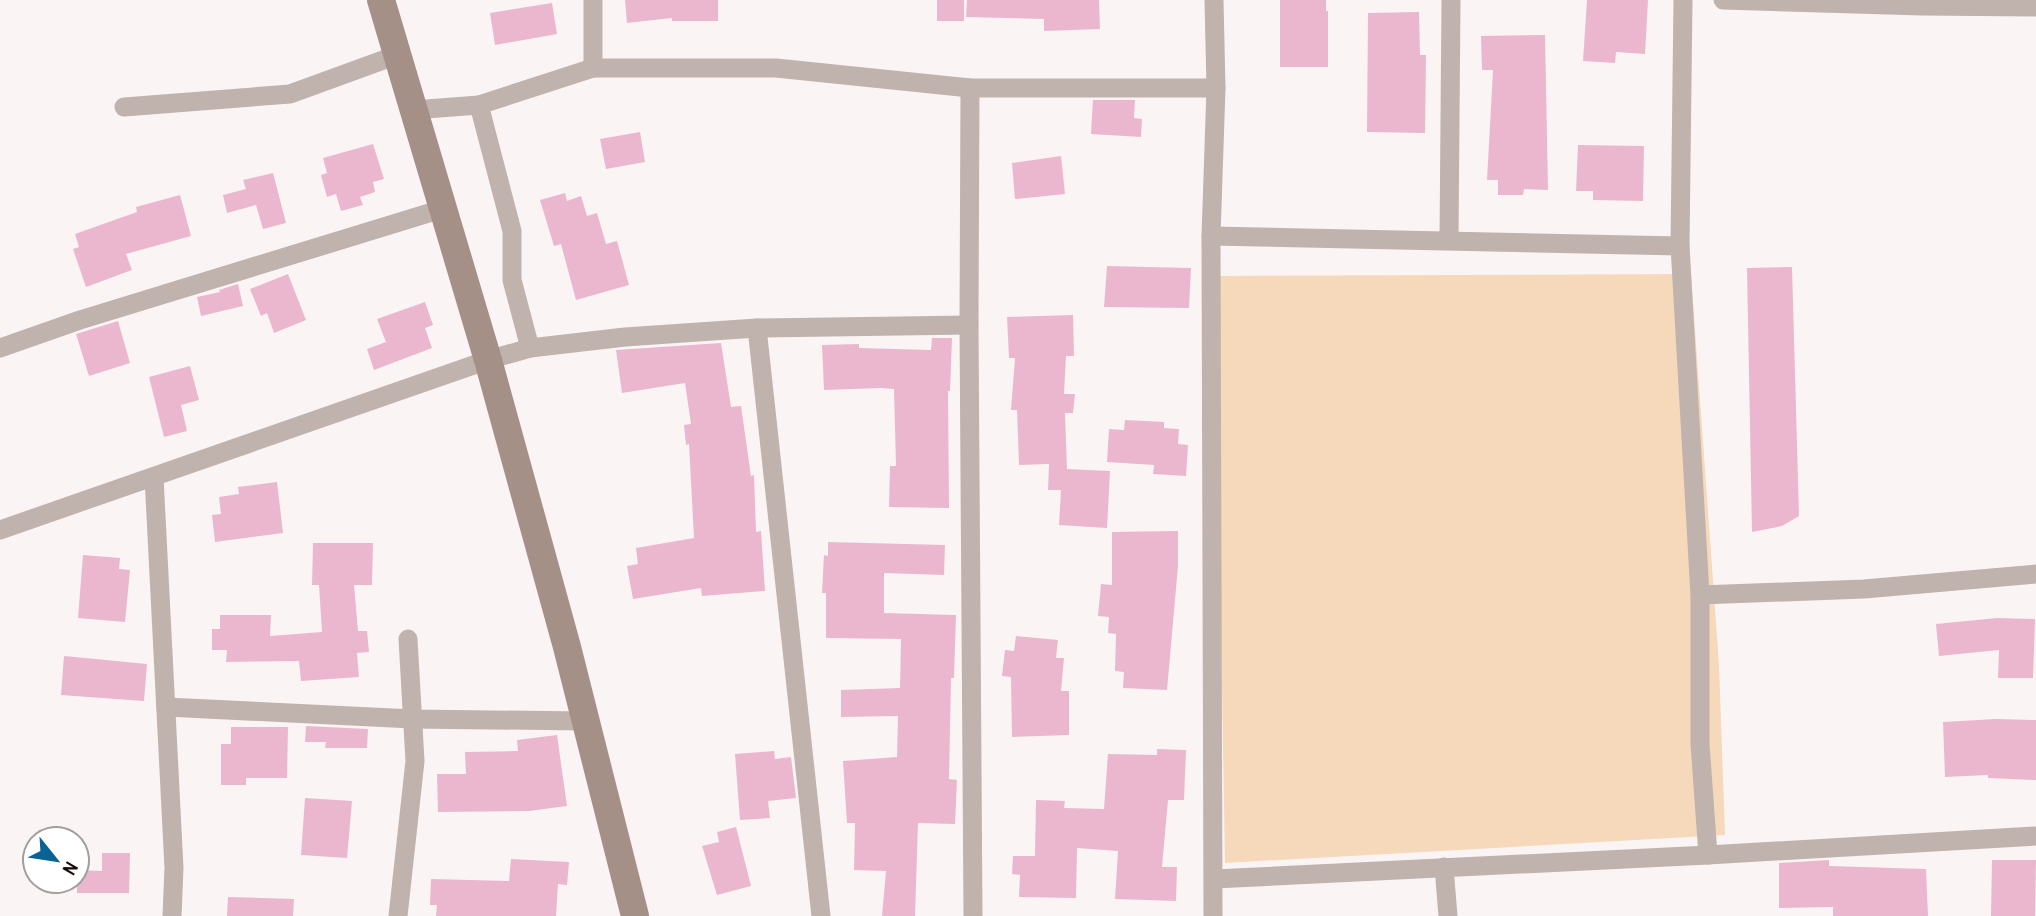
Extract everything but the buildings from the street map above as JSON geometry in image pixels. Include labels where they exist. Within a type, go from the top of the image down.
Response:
[{"type":"street","points":[[381,0],[488,360],[635,916]]},
{"type":"street","points":[[593,0],[593,68]]},
{"type":"street","points":[[1213,916],[1211,236],[1216,88],[1214,0]]},
{"type":"street","points":[[1449,240],[1451,0]]},
{"type":"street","points":[[1683,0],[1680,246],[1700,595],[1700,744],[1708,855]]},
{"type":"street","points":[[1723,0],[2036,7]]},
{"type":"street","points":[[124,107],[290,94],[397,55]]},
{"type":"street","points":[[413,110],[479,105],[593,68],[776,68],[970,88],[1216,88]]},
{"type":"street","points":[[970,88],[973,916]]},
{"type":"street","points":[[479,105],[512,231],[512,280],[530,348]]},
{"type":"street","points":[[0,348],[80,320],[442,209]]},
{"type":"street","points":[[1211,236],[1680,246]]},
{"type":"street","points":[[0,530],[488,360],[530,348],[625,337],[757,328],[969,325]]},
{"type":"street","points":[[757,328],[821,916]]},
{"type":"street","points":[[154,477],[174,868],[172,916]]},
{"type":"street","points":[[1700,595],[1864,589],[2036,574]]},
{"type":"street","points":[[398,916],[415,761],[408,639]]},
{"type":"street","points":[[166,707],[413,719],[585,721]]},
{"type":"street","points":[[1214,879],[2036,836]]},
{"type":"street","points":[[1444,867],[1448,916]]},
{"type":"shaded area","points":[[1691,274],[1719,665],[1725,835],[1225,863],[1215,276]]}]
